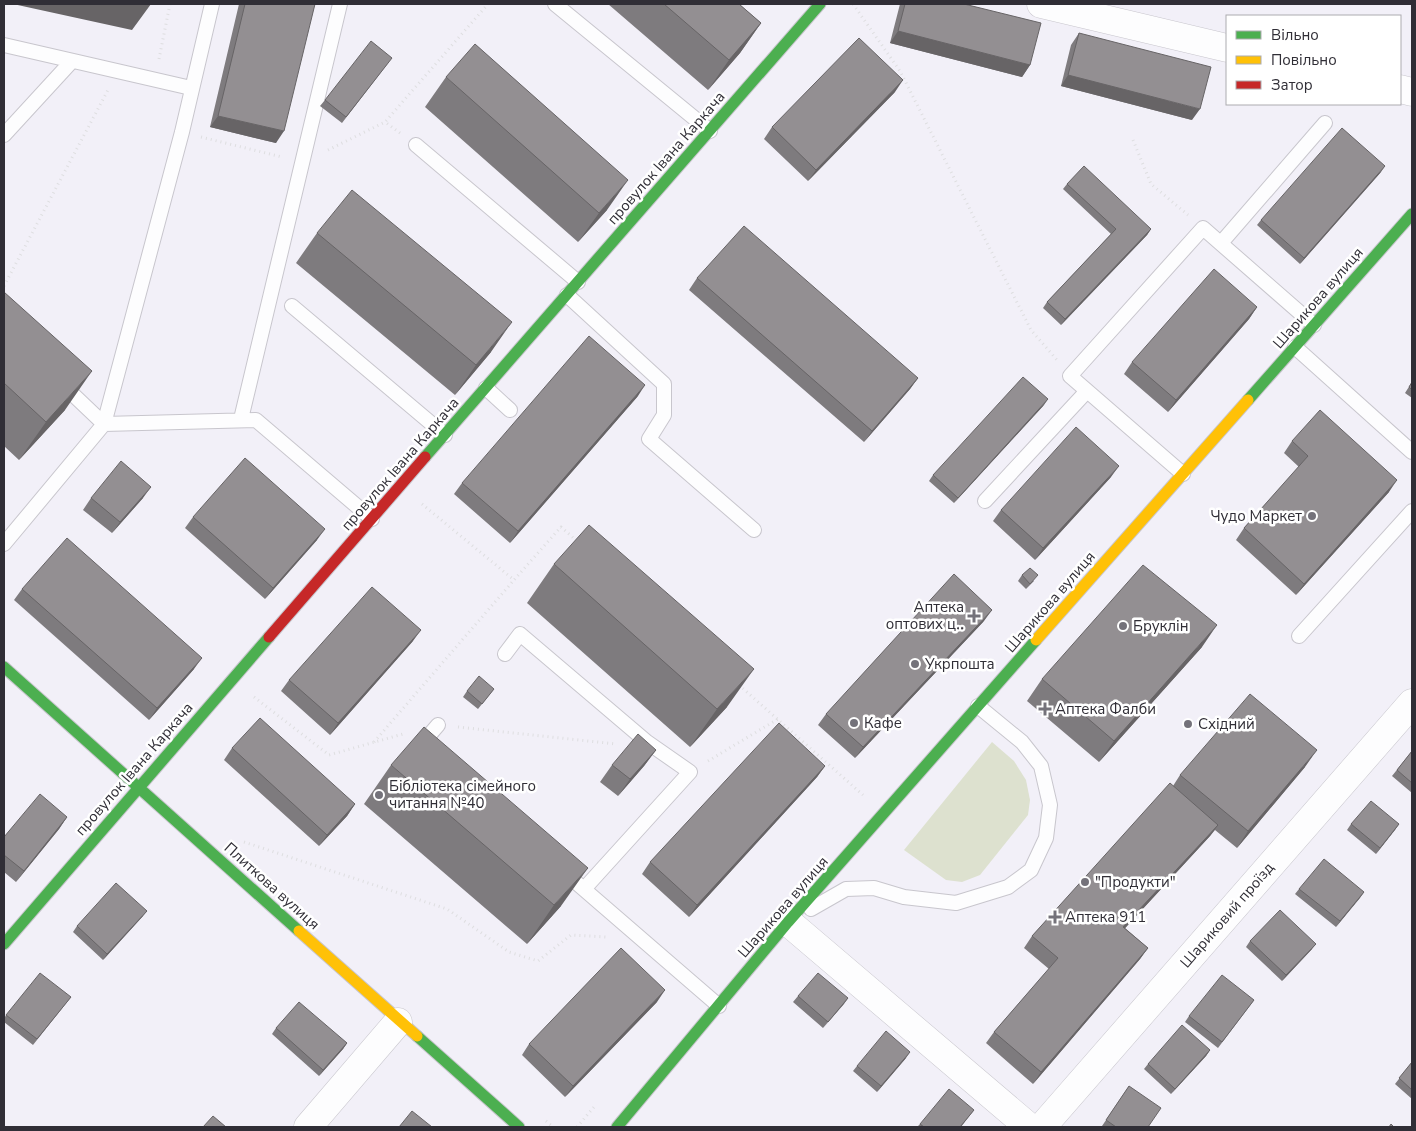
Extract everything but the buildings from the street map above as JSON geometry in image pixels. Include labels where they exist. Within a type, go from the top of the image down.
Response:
[{"type":"street","name":"провулок Івана Каркача","points":[[4,944],[231,680],[820,4]]},
{"type":"street","points":[[1042,4],[1226,48]]},
{"type":"street","name":"Шарикова вулиця","points":[[617,1127],[788,922],[1412,214]]},
{"type":"street","name":"Плиткова вулиця","points":[[4,667],[140,785],[398,1022],[519,1127]]},
{"type":"street","name":"Шариковий проїзд","points":[[1042,1127],[1412,703]]},
{"type":"street","points":[[788,922],[1029,1127]]},
{"type":"street","points":[[308,1127],[398,1022]]},
{"type":"lane","points":[[4,544],[104,424],[182,132],[212,4]]},
{"type":"lane","points":[[241,419],[340,4]]},
{"type":"lane","points":[[555,4],[710,131]]},
{"type":"lane","points":[[4,45],[191,88]]},
{"type":"lane","points":[[4,135],[72,61]]},
{"type":"lane","points":[[1221,244],[1325,123]]},
{"type":"lane","points":[[416,144],[578,282]]},
{"type":"lane","points":[[1183,474],[1070,376],[1203,228],[1314,325]]},
{"type":"lane","points":[[567,295],[664,384],[664,416],[649,439],[754,530]]},
{"type":"lane","points":[[292,306],[445,435]]},
{"type":"lane","points":[[1295,347],[1412,452]]},
{"type":"lane","points":[[54,376],[104,424],[256,420],[372,519]]},
{"type":"lane","points":[[486,388],[510,410]]},
{"type":"lane","points":[[985,501],[1087,391]]},
{"type":"lane","points":[[1299,636],[1412,511]]},
{"type":"lane","points":[[505,654],[520,634],[647,742],[690,772],[584,889]]},
{"type":"lane","points":[[788,922],[846,888],[874,888],[904,897],[956,903],[1008,887],[1031,870],[1046,838],[1050,805],[1041,766],[1022,742],[978,706]]},
{"type":"lane","points":[[426,754],[419,747],[438,725]]},
{"type":"lane","points":[[554,863],[719,1006]]},
{"type":"path","points":[[156,80],[170,4]]},
{"type":"path","points":[[416,144],[385,122],[488,4]]},
{"type":"path","points":[[852,4],[900,71],[1031,330],[1070,376]]},
{"type":"path","points":[[4,286],[118,71]]},
{"type":"path","points":[[1132,140],[1151,184],[1203,228]]},
{"type":"path","points":[[401,486],[514,580]]},
{"type":"path","points":[[374,742],[561,527],[584,547]]},
{"type":"path","points":[[733,679],[884,813]]},
{"type":"path","points":[[231,680],[329,755],[438,725],[620,744]]},
{"type":"path","points":[[690,772],[778,719]]},
{"type":"path","points":[[239,840],[447,909],[509,952],[538,961],[571,935],[641,939]]},
{"type":"green space","points":[[992,742],[1014,761],[1026,780],[1030,800],[1028,815],[980,875],[962,882],[946,880],[904,850]]},
{"type":"traffic: fast","points":[[425,457],[820,4]]},
{"type":"traffic: fast","points":[[1248,400],[1412,214]]},
{"type":"traffic: fast","points":[[4,944],[269,637]]},
{"type":"traffic: fast","points":[[617,1127],[788,922],[1036,640]]},
{"type":"traffic: fast","points":[[4,667],[299,931]]},
{"type":"traffic: fast","points":[[417,1036],[519,1127]]},
{"type":"traffic: slow","points":[[1036,640],[1248,400]]},
{"type":"traffic: slow","points":[[299,931],[417,1036]]},
{"type":"traffic: jam","points":[[269,637],[425,457]]},
{"type":"place","name":"Чудо Маркет","points":[[1312,516]]},
{"type":"place","name":"Аптека оптових ц‥","points":[[974,616]]},
{"type":"place","name":"Бруклін","points":[[1123,626]]},
{"type":"place","name":"Укрпошта","points":[[915,664]]},
{"type":"place","name":"Аптека Фалби","points":[[1045,709]]},
{"type":"place","name":"Кафе","points":[[854,723]]},
{"type":"place","name":"Східний","points":[[1188,724]]},
{"type":"place","name":"Бібліотека сімейного читання №40","points":[[379,795]]},
{"type":"place","name":"\"Продукти\"","points":[[1085,882]]},
{"type":"place","name":"Аптека 911","points":[[1055,917]]}]
